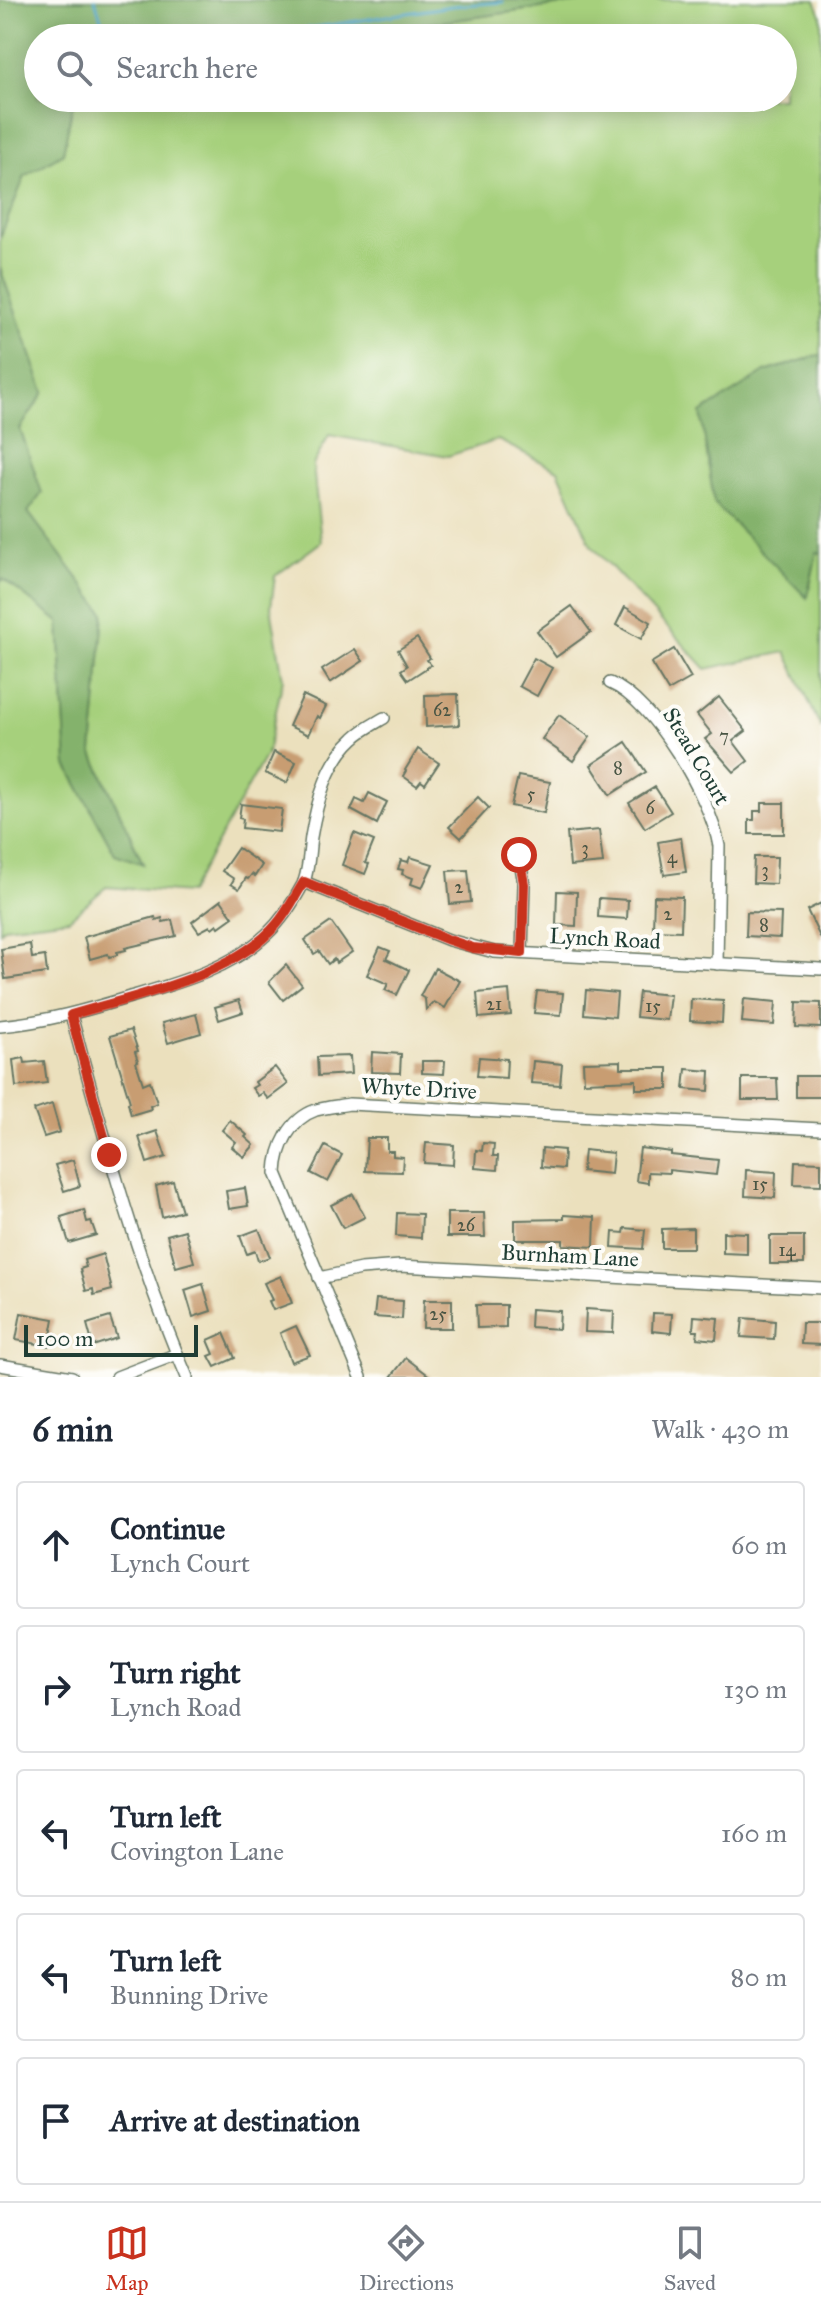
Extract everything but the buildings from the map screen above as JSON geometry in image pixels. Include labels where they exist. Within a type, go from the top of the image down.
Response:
[{"type":"street","name":"Stead Court","points":[[610,683],[633,696],[669,741],[697,787],[717,831],[717,964]]},
{"type":"street","points":[[0,1026],[71,1015],[183,981],[211,970],[249,948],[278,923],[304,882],[315,813],[332,765],[355,736],[384,718]]},
{"type":"street","points":[[519,855],[524,884],[522,953]]},
{"type":"street","name":"Lynch Road","points":[[304,882],[449,940],[483,950],[821,969]]},
{"type":"street","points":[[71,1015],[109,1155],[155,1299],[187,1377]]},
{"type":"street","name":"Whyte Drive","points":[[361,1377],[276,1173],[279,1151],[285,1137],[306,1115],[349,1104],[821,1129]]},
{"type":"street","name":"Burnham Lane","points":[[319,1278],[361,1269],[400,1266],[821,1288]]},
{"type":"street","points":[[117,1377],[177,1354]]},
{"type":"street","points":[[0,1365],[72,1377]]},
{"type":"green space","points":[[0,0],[597,0],[426,24],[24,24],[24,112],[71,112],[63,153],[25,176],[0,238]]},
{"type":"green space","points":[[597,0],[815,0],[821,15],[821,355],[765,372],[808,597],[817,551],[821,553],[821,728],[786,652],[706,669],[591,545],[558,470],[498,440],[448,456],[329,435],[313,465],[321,542],[275,576],[271,607],[283,679],[267,753],[189,893],[106,887],[69,919],[4,927],[0,932],[0,583],[3,578],[59,622],[67,765],[115,854],[143,863],[92,752],[104,613],[28,512],[41,493],[20,429],[44,392],[0,268],[0,238],[25,175],[63,153],[71,112],[797,112],[797,24],[426,24]]},
{"type":"green space","points":[[0,268],[44,392],[20,429],[42,493],[28,512],[104,613],[92,752],[143,864],[115,854],[67,765],[59,622],[3,579],[0,583]]},
{"type":"green space","points":[[821,355],[821,553],[817,552],[807,598],[714,503],[701,413],[765,372]]},
{"type":"waterway","points":[[95,0],[103,24]]},
{"type":"waterway","points":[[337,24],[452,6],[503,2]]},
{"type":"route","points":[[109,1155],[71,1015],[211,970],[266,935],[278,923],[304,882],[473,948],[522,953],[524,884],[519,855]]}]
